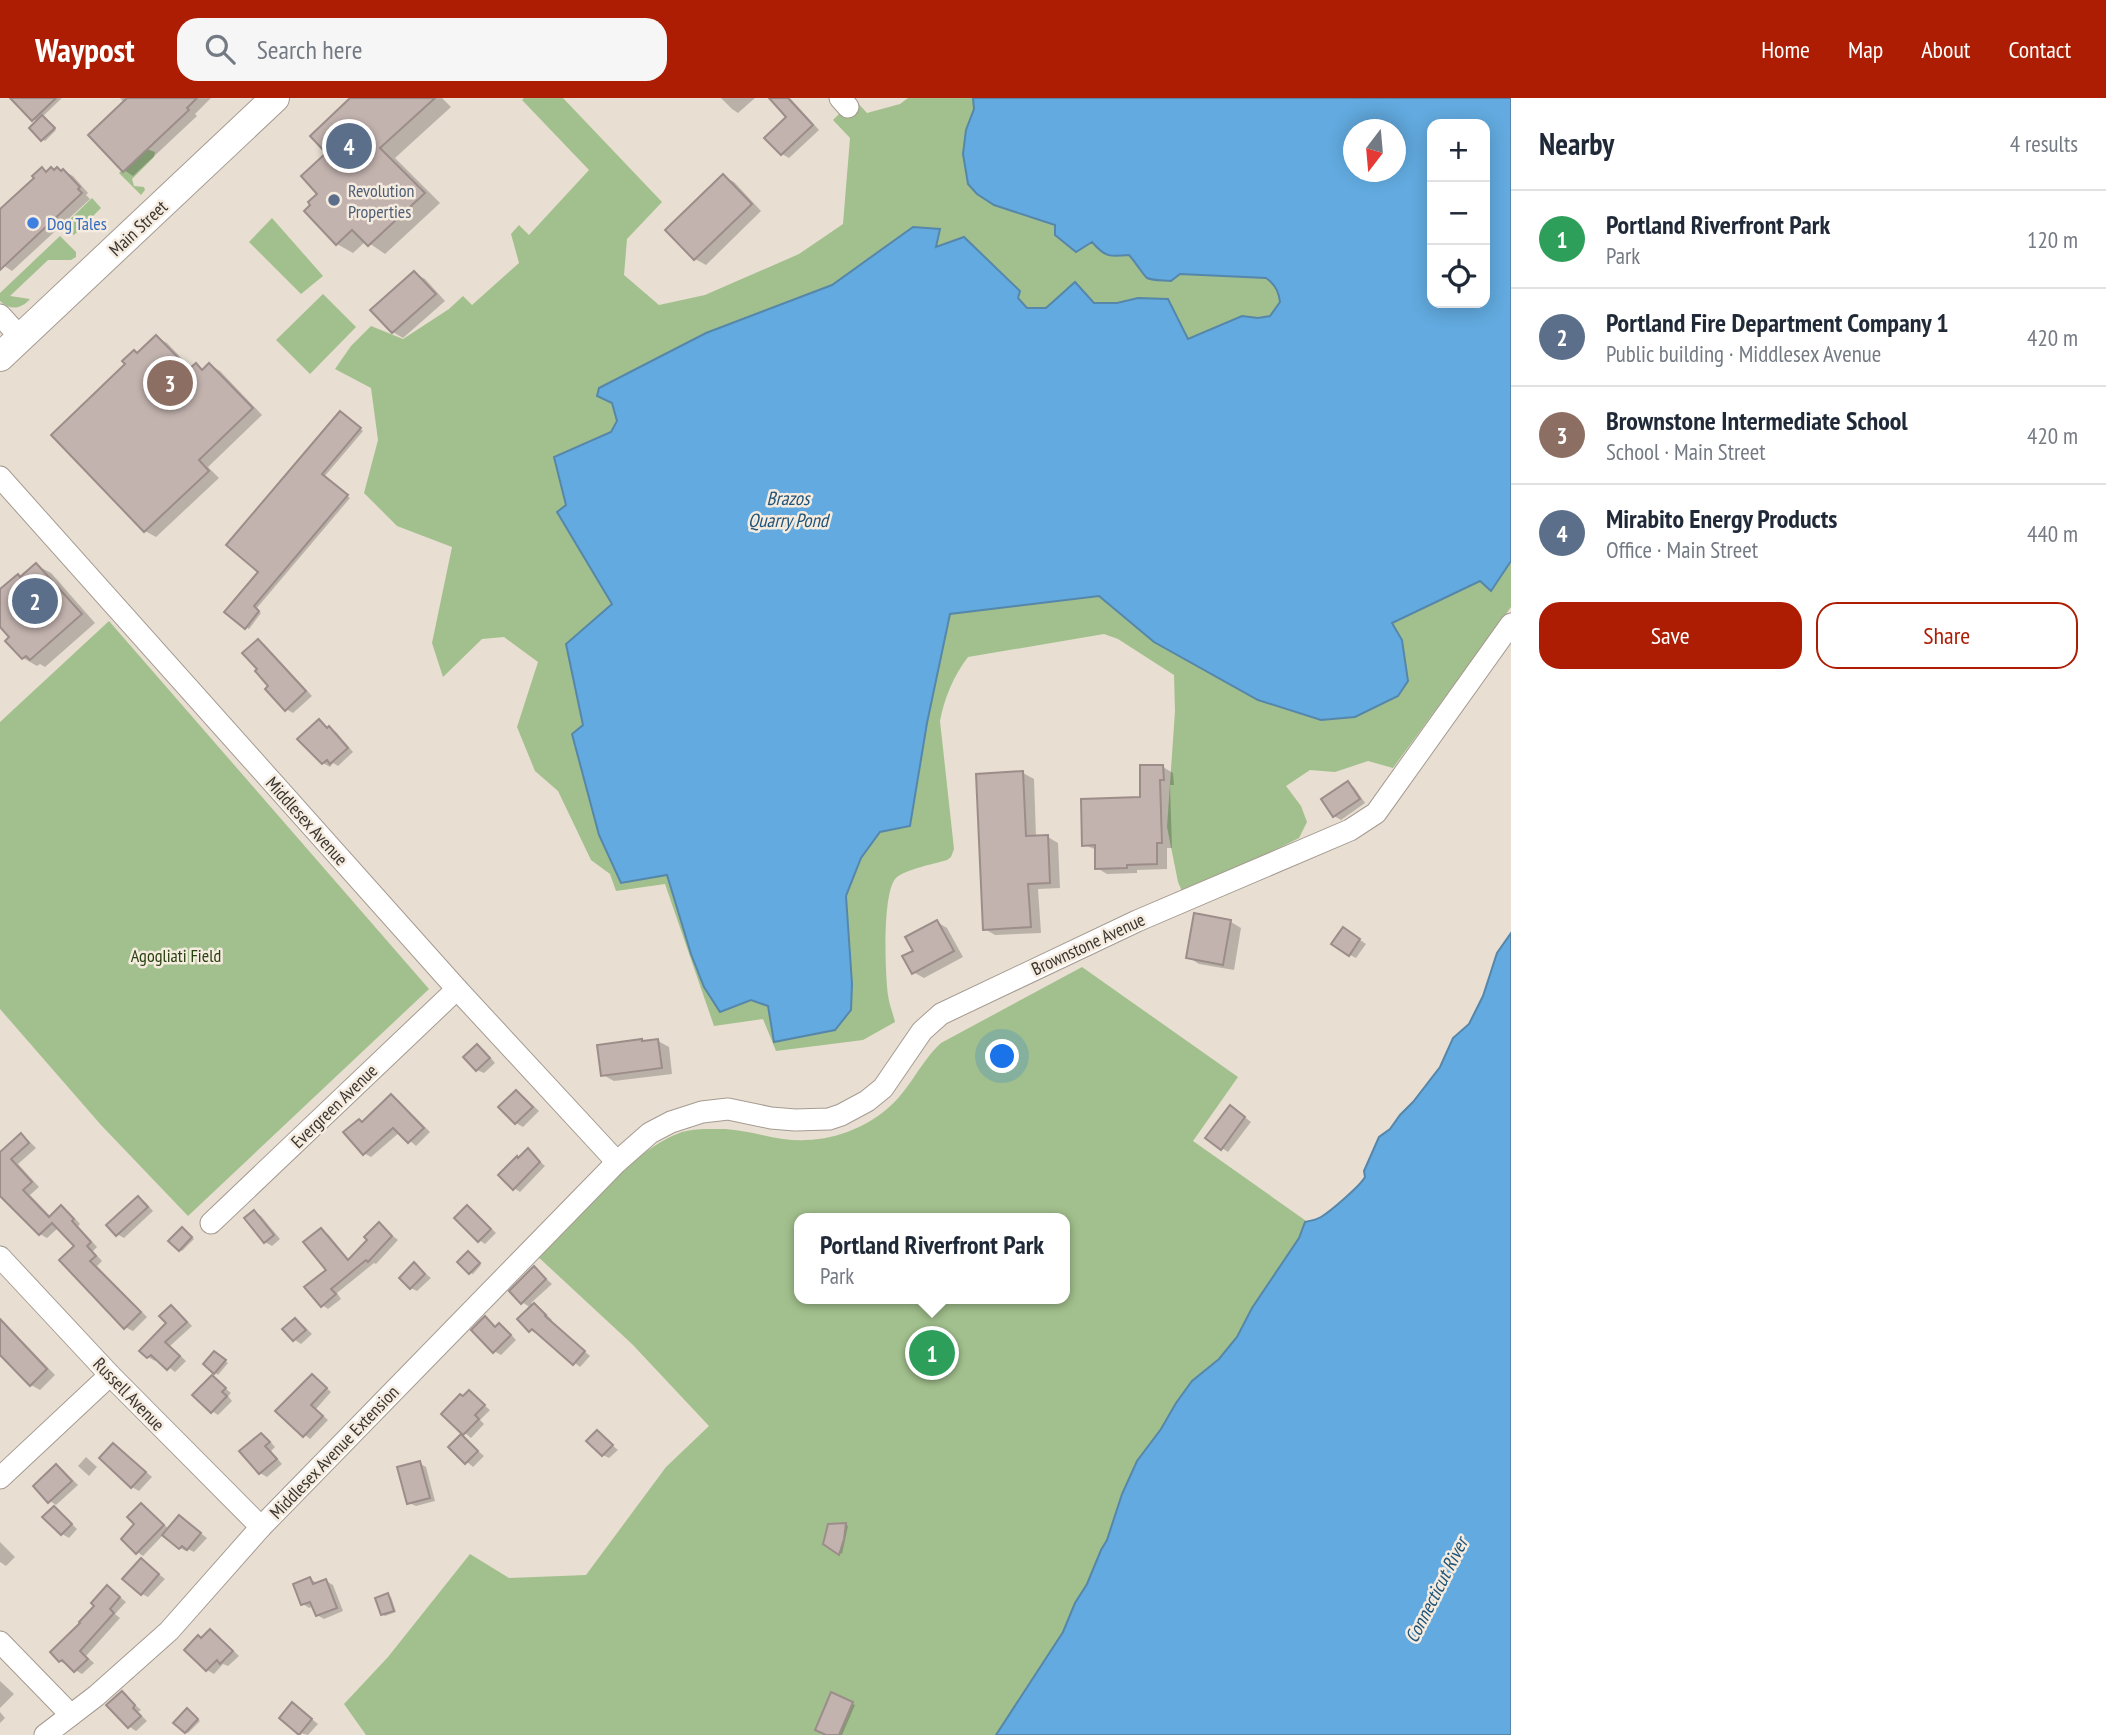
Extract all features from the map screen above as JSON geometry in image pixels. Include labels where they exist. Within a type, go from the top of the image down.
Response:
[{"type":"main road","name":"Main Street","points":[[0,358],[275,98]]},
{"type":"street","points":[[0,314],[21,338]]},
{"type":"street","name":"Middlesex Avenue","points":[[0,477],[457,989],[617,1162]]},
{"type":"street","name":"Brownstone Avenue","points":[[617,1162],[650,1133],[671,1122],[702,1112],[728,1109],[794,1120],[817,1120],[841,1115],[867,1101],[883,1088],[922,1031],[941,1014],[1145,918],[1350,830],[1376,813],[1511,624]]},
{"type":"street","name":"Evergreen Avenue","points":[[211,1223],[457,989]]},
{"type":"street","name":"Middlesex Avenue Extension","points":[[45,1735],[96,1696],[169,1631],[261,1527],[617,1162]]},
{"type":"street","name":"Russell Avenue","points":[[0,1257],[110,1375],[261,1527]]},
{"type":"street","points":[[0,1478],[110,1375]]},
{"type":"street","points":[[0,1643],[71,1715]]},
{"type":"green space","name":"Brazos Quarry Pond","points":[[524,98],[563,98],[662,202],[627,239],[624,275],[659,305],[705,295],[799,254],[843,224],[850,138],[833,120],[854,99],[867,113],[900,104],[908,98],[1511,98],[1511,607],[1393,768],[1368,761],[1335,772],[1310,770],[1286,786],[1301,806],[1307,822],[1299,838],[1184,896],[1178,882],[1167,827],[1175,711],[1174,675],[1118,639],[1104,634],[968,657],[950,688],[940,721],[954,849],[947,860],[913,869],[896,878],[888,899],[886,970],[895,1022],[863,1040],[776,1051],[763,1019],[714,1026],[665,884],[616,891],[610,874],[591,860],[558,791],[535,771],[517,727],[538,662],[504,637],[482,639],[443,677],[432,643],[452,547],[397,526],[364,493],[378,440],[371,388],[335,369],[351,346],[371,326],[403,339],[449,309],[463,296],[472,305],[519,263],[511,234],[519,225],[529,235],[589,170],[522,100]]},
{"type":"green space","points":[[144,148],[155,152],[154,157],[132,179],[134,186],[144,187],[141,195],[119,173]]},
{"type":"green space","points":[[92,198],[101,208],[74,235],[62,227]]},
{"type":"green space","points":[[272,218],[323,276],[301,294],[249,242]]},
{"type":"green space","points":[[60,236],[76,252],[76,257],[71,260],[48,260],[10,296],[30,299],[23,305],[16,308],[0,301],[0,293]]},
{"type":"green space","points":[[323,294],[356,327],[310,374],[276,340]]},
{"type":"green space","name":"Agogliati Field","points":[[109,621],[429,989],[188,1216],[101,1125],[0,1009],[0,722]]},
{"type":"green space","points":[[1082,967],[1238,1077],[1193,1141],[1309,1223],[1305,1223],[1299,1238],[1252,1308],[1237,1337],[1219,1359],[1192,1381],[1137,1461],[1122,1494],[1107,1540],[1063,1632],[996,1735],[366,1735],[344,1704],[388,1657],[470,1554],[509,1578],[586,1575],[666,1467],[709,1426],[632,1344],[535,1254],[625,1168],[664,1140],[682,1132],[704,1129],[732,1130],[797,1140],[838,1135],[864,1125],[887,1109],[909,1085],[941,1043]]},
{"type":"water","name":"Brazos Quarry Pond","points":[[973,98],[1511,98],[1511,561],[1491,591],[1480,581],[1392,623],[1402,640],[1408,681],[1398,696],[1355,717],[1321,720],[1258,700],[1154,642],[1099,596],[950,614],[927,723],[910,826],[880,832],[861,858],[846,896],[852,984],[851,1010],[835,1030],[774,1042],[768,1006],[751,1000],[720,1012],[704,987],[691,954],[667,875],[621,883],[599,835],[572,734],[583,725],[566,644],[612,604],[557,512],[566,505],[554,457],[611,432],[617,421],[612,403],[597,396],[599,388],[706,333],[832,285],[913,227],[940,229],[936,247],[964,237],[1020,291],[1018,298],[1027,308],[1046,308],[1075,282],[1094,303],[1117,303],[1138,298],[1168,299],[1188,339],[1242,316],[1270,316],[1280,302],[1276,288],[1266,278],[1180,274],[1171,281],[1150,279],[1129,255],[1108,255],[1092,242],[1076,252],[1055,235],[1055,225],[994,205],[977,194],[968,184],[963,154],[966,130],[974,109]]},
{"type":"water","name":"Connecticut River","points":[[1511,933],[1511,1735],[996,1735],[1063,1632],[1107,1540],[1122,1494],[1137,1461],[1192,1381],[1219,1359],[1237,1337],[1252,1308],[1299,1238],[1305,1222],[1326,1214],[1365,1177],[1364,1171],[1379,1137],[1390,1129],[1413,1102],[1440,1067],[1453,1038],[1469,1024],[1483,996],[1497,953]]},
{"type":"building","points":[[10,98],[56,98],[32,121]]},
{"type":"building","points":[[127,98],[197,98],[187,108],[189,110],[123,172],[88,135]]},
{"type":"building","points":[[350,98],[435,98],[380,148],[425,193],[368,246],[352,230],[336,245],[304,211],[310,205],[308,202],[317,194],[301,176],[326,153],[310,136]]},
{"type":"building","points":[[769,98],[788,98],[813,125],[781,155],[764,138],[786,117]]},
{"type":"building","points":[[42,115],[55,128],[41,141],[29,128]]},
{"type":"building","points":[[42,167],[46,172],[51,167],[54,170],[57,167],[61,171],[63,169],[80,187],[78,189],[82,193],[0,270],[0,209],[34,178],[32,176]]},
{"type":"building","points":[[723,174],[752,204],[694,260],[665,230]]},
{"type":"building","points":[[414,271],[436,294],[392,333],[370,310]]},
{"type":"building","points":[[156,335],[189,369],[196,363],[202,370],[209,363],[253,408],[199,460],[209,471],[144,532],[51,435],[125,364],[122,361],[134,350],[137,353]]},
{"type":"building","points":[[340,411],[361,428],[322,474],[348,495],[254,606],[259,611],[245,629],[224,612],[258,572],[226,545]]},
{"type":"building","points":[[36,563],[82,614],[30,660],[26,656],[22,659],[5,641],[9,637],[0,627],[0,589]]},
{"type":"building","points":[[258,639],[306,691],[285,711],[265,689],[268,686],[242,653]]},
{"type":"building","points":[[319,719],[327,728],[329,726],[348,748],[330,764],[327,760],[322,764],[297,739]]},
{"type":"building","points":[[1140,765],[1163,765],[1164,780],[1160,780],[1162,843],[1157,843],[1157,864],[1095,869],[1095,845],[1082,846],[1081,799],[1140,797]]},
{"type":"building","points":[[1023,771],[1026,836],[1048,835],[1050,883],[1028,884],[1031,927],[983,930],[976,774]]},
{"type":"building","points":[[1348,781],[1360,799],[1333,817],[1321,799]]},
{"type":"building","points":[[1194,913],[1231,920],[1223,965],[1186,958]]},
{"type":"building","points":[[937,920],[954,951],[912,974],[902,956],[913,951],[905,937]]},
{"type":"building","points":[[1343,927],[1360,939],[1349,956],[1331,944]]},
{"type":"building","points":[[658,1039],[662,1068],[601,1076],[597,1045]]},
{"type":"building","points":[[477,1044],[490,1058],[476,1071],[463,1057]]},
{"type":"building","points":[[516,1090],[533,1107],[515,1124],[498,1107]]},
{"type":"building","points":[[391,1094],[424,1128],[408,1143],[393,1128],[363,1155],[343,1132],[359,1119],[362,1122]]},
{"type":"building","points":[[1230,1105],[1245,1117],[1221,1150],[1205,1138]]},
{"type":"building","points":[[21,1133],[29,1143],[11,1159],[32,1182],[23,1190],[49,1217],[61,1205],[91,1242],[87,1246],[96,1256],[90,1261],[141,1312],[124,1329],[59,1260],[74,1246],[52,1223],[39,1235],[0,1196],[0,1152]]},
{"type":"building","points":[[528,1148],[540,1162],[513,1190],[498,1175]]},
{"type":"building","points":[[138,1196],[148,1207],[116,1236],[106,1225]]},
{"type":"building","points":[[467,1205],[491,1229],[478,1242],[454,1218]]},
{"type":"building","points":[[254,1210],[274,1235],[264,1243],[244,1218]]},
{"type":"building","points":[[379,1222],[392,1236],[368,1262],[366,1260],[331,1289],[336,1294],[321,1307],[304,1287],[326,1270],[303,1242],[321,1228],[348,1260],[367,1240],[364,1237]]},
{"type":"building","points":[[182,1227],[192,1237],[179,1251],[168,1241]]},
{"type":"building","points":[[468,1251],[480,1263],[469,1274],[457,1262]]},
{"type":"building","points":[[414,1262],[425,1274],[410,1289],[399,1278]]},
{"type":"building","points":[[534,1266],[546,1279],[521,1304],[509,1291]]},
{"type":"building","points":[[534,1303],[585,1351],[573,1365],[532,1329],[529,1332],[517,1319]]},
{"type":"building","points":[[171,1305],[187,1322],[165,1342],[180,1356],[167,1370],[151,1355],[147,1358],[139,1351],[166,1323],[159,1316]]},
{"type":"building","points":[[485,1316],[495,1327],[499,1323],[511,1335],[493,1353],[471,1330]]},
{"type":"building","points":[[295,1318],[306,1330],[293,1341],[282,1329]]},
{"type":"building","points":[[0,1319],[47,1369],[30,1386],[0,1355]]},
{"type":"building","points":[[214,1351],[226,1360],[214,1374],[203,1364]]},
{"type":"building","points":[[312,1374],[327,1388],[311,1405],[323,1416],[303,1437],[275,1411]]},
{"type":"building","points":[[212,1375],[226,1388],[222,1392],[227,1396],[211,1413],[192,1395]]},
{"type":"building","points":[[469,1390],[485,1405],[475,1415],[479,1419],[463,1435],[441,1414],[460,1394],[463,1396]]},
{"type":"building","points":[[597,1430],[613,1445],[602,1456],[586,1441]]},
{"type":"building","points":[[261,1433],[270,1442],[265,1446],[277,1459],[259,1474],[239,1451]]},
{"type":"building","points":[[461,1434],[478,1451],[465,1464],[448,1447]]},
{"type":"building","points":[[113,1443],[146,1472],[131,1488],[99,1458]]},
{"type":"building","points":[[420,1461],[430,1498],[407,1504],[397,1467]]},
{"type":"building","points":[[56,1464],[72,1481],[48,1503],[33,1486]]},
{"type":"building","points":[[141,1503],[164,1525],[136,1554],[121,1539],[134,1524],[127,1517]]},
{"type":"building","points":[[54,1506],[72,1524],[61,1535],[42,1517]]},
{"type":"building","points":[[179,1515],[201,1533],[187,1550],[182,1546],[179,1549],[162,1535]]},
{"type":"building","points":[[846,1523],[839,1555],[823,1544],[828,1524]]},
{"type":"building","points":[[141,1558],[159,1574],[141,1595],[122,1579]]},
{"type":"building","points":[[310,1577],[313,1584],[326,1579],[337,1608],[316,1616],[310,1602],[301,1605],[293,1584]]},
{"type":"building","points":[[107,1585],[120,1597],[110,1609],[114,1613],[80,1651],[88,1659],[74,1672],[50,1652],[80,1623],[94,1606],[91,1603]]},
{"type":"building","points":[[388,1593],[394,1611],[381,1615],[375,1598]]},
{"type":"building","points":[[210,1629],[233,1651],[220,1664],[217,1660],[206,1671],[184,1650],[198,1635],[201,1638]]},
{"type":"building","points":[[122,1691],[141,1716],[128,1728],[106,1705]]},
{"type":"building","points":[[831,1692],[853,1702],[839,1735],[826,1735],[815,1730]]},
{"type":"building","points":[[292,1702],[312,1719],[299,1735],[279,1718]]},
{"type":"building","points":[[187,1708],[198,1719],[185,1733],[173,1723]]},
{"type":"place","name":"Mirabito Energy Products","points":[[349,146]]},
{"type":"place","name":"Revolution Properties","points":[[334,200]]},
{"type":"place","name":"Dog Tales","points":[[33,223]]},
{"type":"place","name":"Brownstone Intermediate School","points":[[170,383]]},
{"type":"place","name":"Portland Fire Department Company 1","points":[[35,601]]},
{"type":"place","name":"Portland Riverfront Park","points":[[932,1353]]}]
